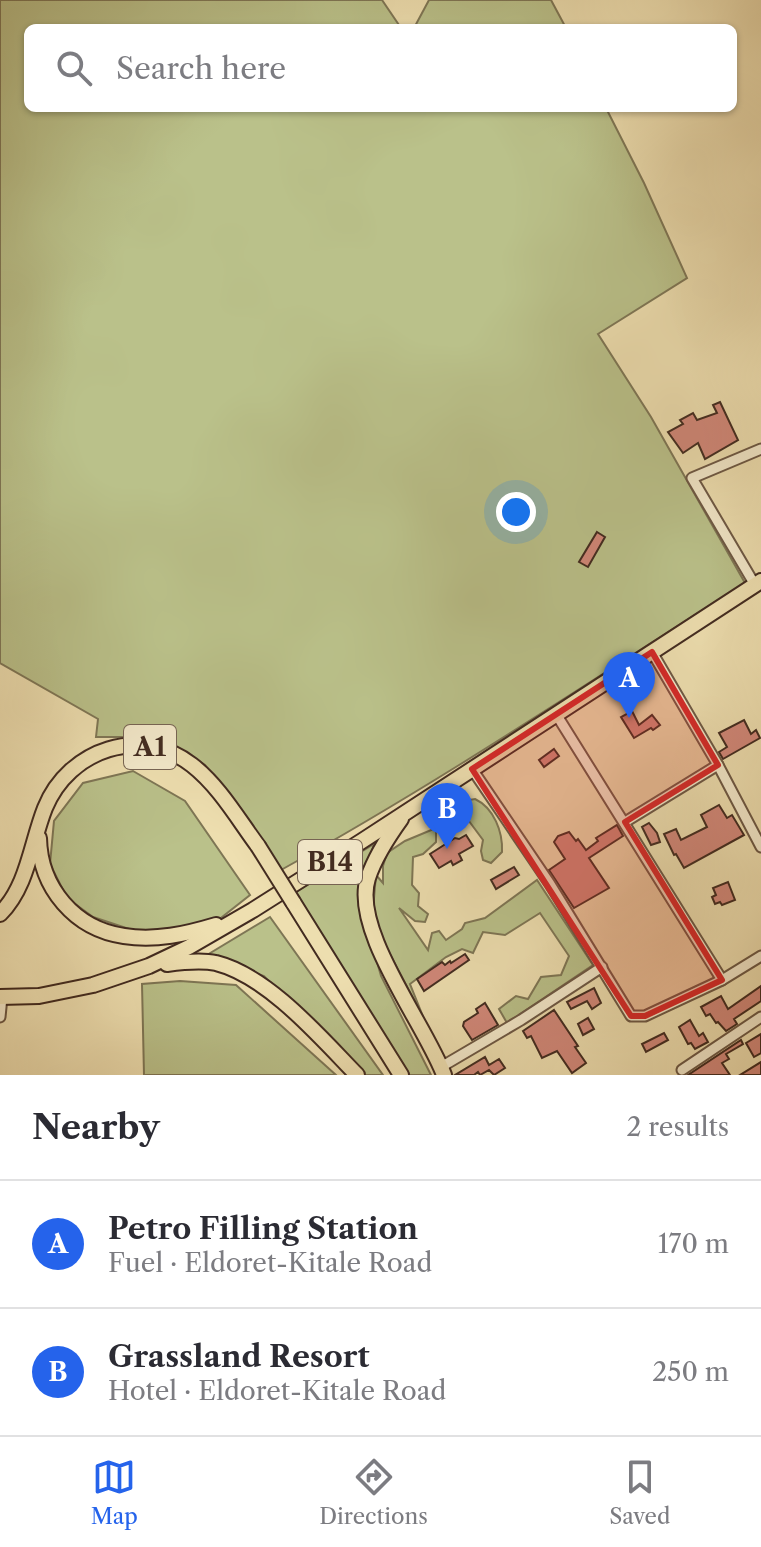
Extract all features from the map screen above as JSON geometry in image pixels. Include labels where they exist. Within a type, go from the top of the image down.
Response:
[{"type":"highway","name":"B14","points":[[253,910],[758,583]]},
{"type":"highway","name":"A1","points":[[0,914],[17,891],[46,806],[60,781],[78,763],[119,746],[144,745],[168,751],[191,764],[211,782],[258,846],[401,1075]]},
{"type":"highway","points":[[406,812],[385,842],[367,880],[366,907],[372,935],[442,1071]]},
{"type":"highway","name":"A1","points":[[39,827],[42,864],[54,892],[81,920],[105,932],[124,936],[192,933],[253,910]]},
{"type":"highway","points":[[1,997],[39,996],[93,985],[149,966],[253,910]]},
{"type":"highway","points":[[149,966],[182,962],[215,963],[248,976],[279,997],[357,1075]]},
{"type":"street","points":[[758,583],[692,478],[761,449]]},
{"type":"street","points":[[652,652],[718,765],[761,847]]},
{"type":"street","points":[[556,714],[722,980]]},
{"type":"street","points":[[625,822],[718,765]]},
{"type":"street","points":[[472,769],[550,884],[631,1016],[639,1017],[722,980],[761,956]]},
{"type":"street","points":[[442,1071],[602,967]]},
{"type":"street","points":[[0,1017],[1,997]]},
{"type":"street","points":[[682,1070],[761,1017]]},
{"type":"highlighted area","points":[[652,652],[718,765],[625,822],[722,980],[645,1016],[631,1016],[472,769]]},
{"type":"green space","points":[[0,0],[382,0],[398,24],[24,24],[24,112],[608,112],[687,278],[598,334],[651,417],[745,583],[457,766],[281,870],[205,765],[159,737],[96,737],[98,719],[0,663]]},
{"type":"green space","points":[[429,0],[551,0],[564,24],[416,24]]},
{"type":"green space","points":[[133,771],[185,801],[250,895],[217,921],[165,931],[132,930],[93,917],[67,898],[50,864],[54,821],[83,783]]},
{"type":"green space","points":[[475,799],[492,814],[501,837],[502,852],[491,863],[483,860],[483,840],[463,813],[463,801]]},
{"type":"green space","points":[[436,828],[436,842],[423,854],[413,857],[412,885],[419,893],[418,906],[428,914],[425,922],[415,921],[399,908],[428,950],[432,933],[439,931],[446,940],[462,929],[465,923],[485,918],[537,880],[593,965],[507,1023],[499,1009],[516,996],[528,999],[541,977],[561,975],[569,956],[540,913],[505,935],[483,932],[473,953],[462,949],[410,984],[424,1019],[383,941],[373,910],[376,875],[383,883],[387,853],[405,841]]},
{"type":"green space","points":[[374,844],[358,895],[381,976],[431,1075],[404,1075],[296,892]]},
{"type":"green space","points":[[270,917],[383,1075],[361,1075],[264,976],[207,955]]},
{"type":"green space","points":[[180,981],[236,985],[336,1075],[144,1075],[142,984]]},
{"type":"building","points":[[720,402],[738,440],[705,459],[698,443],[683,453],[668,432],[683,424],[680,420],[693,413],[697,420],[717,413],[713,405]]},
{"type":"building","points":[[597,532],[605,537],[588,567],[579,562]]},
{"type":"building","points":[[632,711],[639,725],[652,715],[660,725],[634,738],[621,717]]},
{"type":"building","points":[[744,720],[751,734],[756,730],[760,738],[723,759],[719,752],[727,747],[719,733]]},
{"type":"building","points":[[554,749],[559,756],[544,767],[539,760]]},
{"type":"building","points":[[719,805],[727,818],[732,815],[744,835],[684,868],[664,834],[676,829],[681,840],[707,827],[701,815]]},
{"type":"building","points":[[649,823],[660,842],[651,845],[642,827]]},
{"type":"building","points":[[617,825],[623,836],[589,858],[609,888],[574,908],[549,870],[565,859],[554,842],[558,836],[569,832],[586,850],[598,841],[596,838]]},
{"type":"building","points":[[466,835],[473,846],[459,854],[462,860],[453,865],[451,861],[439,868],[430,854],[455,838]]},
{"type":"building","points":[[514,867],[519,875],[496,889],[491,880]]},
{"type":"building","points":[[728,882],[735,900],[715,904],[713,888]]},
{"type":"building","points":[[465,954],[469,960],[424,991],[417,979],[442,962],[445,965],[451,963]]},
{"type":"building","points":[[761,986],[761,1001],[734,1019],[737,1024],[726,1031],[710,1014],[706,1016],[701,1007],[721,996],[728,1009]]},
{"type":"building","points":[[594,988],[601,1003],[592,1009],[587,1001],[571,1009],[567,1002]]},
{"type":"building","points":[[485,1003],[498,1025],[472,1040],[463,1026],[464,1022],[478,1013],[476,1009]]},
{"type":"building","points":[[554,1010],[586,1063],[572,1073],[557,1051],[542,1058],[531,1036],[527,1038],[523,1031]]},
{"type":"building","points":[[588,1018],[594,1029],[583,1035],[578,1024]]},
{"type":"building","points":[[690,1020],[699,1036],[703,1033],[708,1042],[695,1049],[691,1043],[688,1044],[679,1027]]},
{"type":"building","points":[[664,1033],[668,1040],[646,1052],[642,1044]]},
{"type":"building","points":[[761,1034],[761,1053],[754,1057],[746,1043]]},
{"type":"building","points":[[741,1040],[743,1044],[726,1054],[729,1059],[722,1063],[730,1075],[688,1075]]},
{"type":"building","points":[[485,1057],[489,1065],[499,1059],[505,1068],[494,1075],[489,1070],[480,1075],[478,1072],[474,1075],[455,1075]]},
{"type":"building","points":[[761,1062],[761,1075],[740,1075]]},
{"type":"place","name":"Petro Filling Station","points":[[629,718]]},
{"type":"place","name":"Grassland Resort","points":[[447,849]]}]
